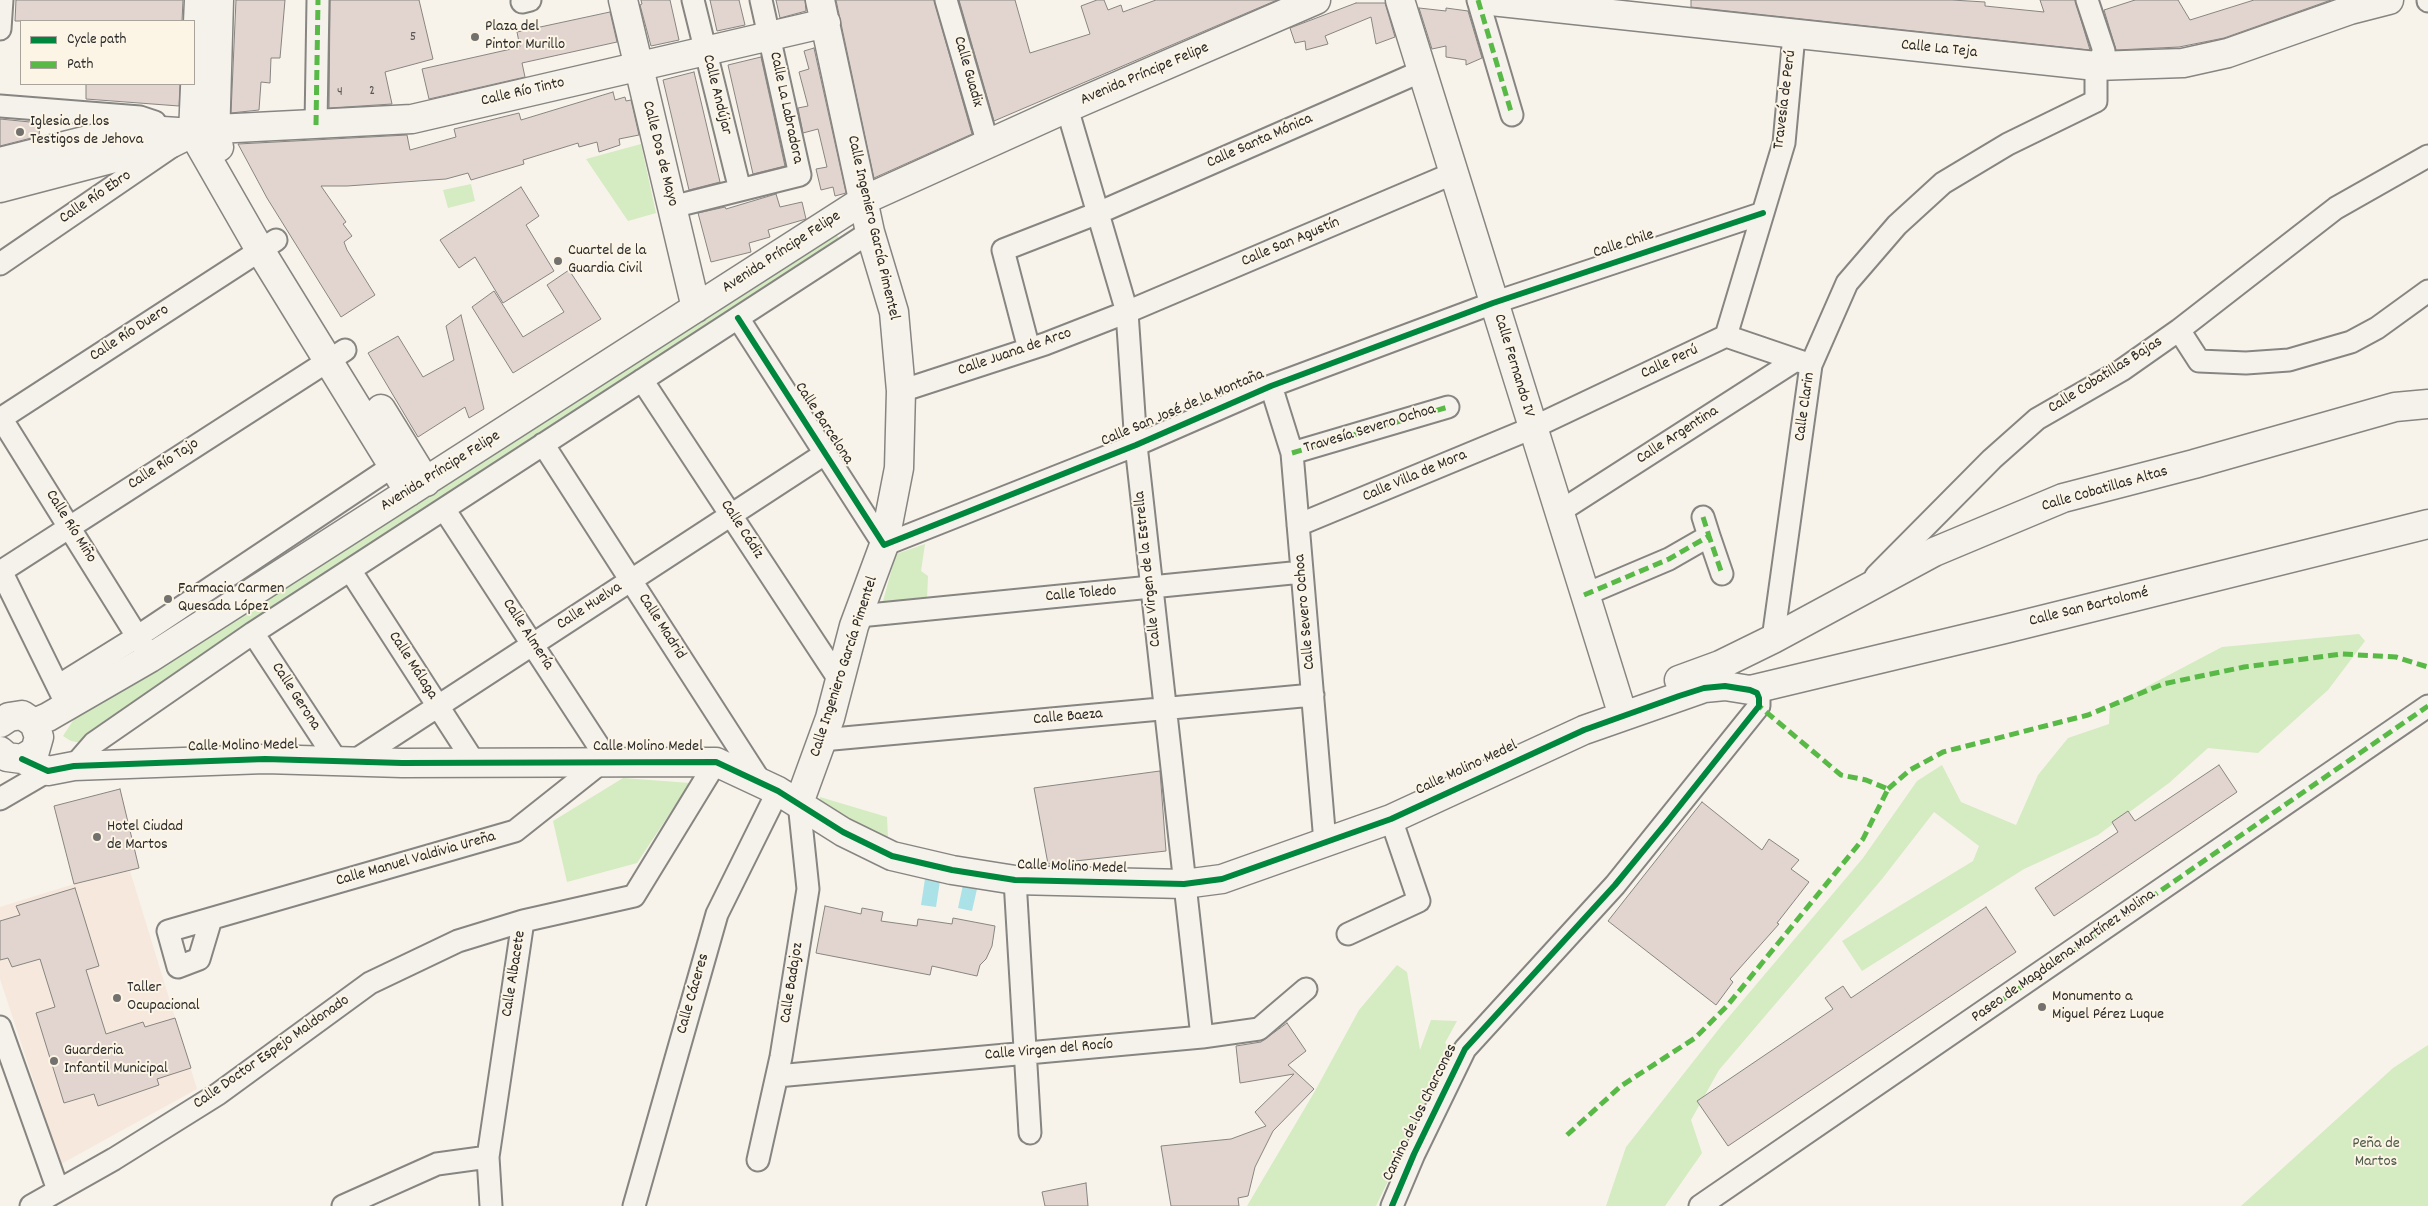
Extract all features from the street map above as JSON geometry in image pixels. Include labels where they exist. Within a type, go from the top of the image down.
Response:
[{"type":"street","points":[[0,29],[2,0]]},
{"type":"street","points":[[199,0],[204,131],[268,245],[418,487]]},
{"type":"street","points":[[204,131],[219,0]]},
{"type":"street","points":[[316,125],[318,0]]},
{"type":"street","name":"Calle Dos de Mayo","points":[[623,0],[696,308]]},
{"type":"street","name":"Calle Andújar","points":[[693,0],[740,190]]},
{"type":"street","name":"Calle La Labradora","points":[[672,207],[800,175],[761,0]]},
{"type":"street","name":"Calle Guadix","points":[[946,0],[988,144]]},
{"type":"street","name":"Calle Fernando IV","points":[[1400,0],[1619,703]]},
{"type":"street","points":[[1480,0],[1512,115]]},
{"type":"street","name":"Calle La Teja","points":[[1480,0],[2096,66],[2182,62],[2228,53],[2350,10],[2389,0]]},
{"type":"street","points":[[2087,0],[2104,51],[2096,66]]},
{"type":"street","name":"Avenida Príncipe Felipe","points":[[276,560],[418,487],[864,200],[1305,3]]},
{"type":"street","name":"Calle Río Tinto","points":[[0,162],[132,129],[166,132],[204,131],[412,119],[770,36],[823,12]]},
{"type":"street","name":"Calle Ingeniero García Pimentel","points":[[780,793],[822,740],[854,626],[884,545],[899,468],[901,391],[894,312],[870,232],[823,12]]},
{"type":"street","name":"Travesía de Perú","points":[[1726,336],[1784,143],[1794,35]]},
{"type":"street","name":"Calle Clarin","points":[[1773,639],[1804,363],[1847,284],[1897,225],[1943,183],[2008,144],[2096,101],[2096,66]]},
{"type":"street","name":"Calle Santa Mónica","points":[[1030,349],[1003,250],[1098,214],[1422,71]]},
{"type":"street","points":[[0,106],[140,117],[154,122],[166,132]]},
{"type":"street","name":"Calle Virgen de la Estrella","points":[[1067,108],[1127,312],[1136,445],[1202,1037]]},
{"type":"street","points":[[0,188],[172,143],[204,131]]},
{"type":"street","name":"Calle Río Ebro","points":[[0,264],[204,131]]},
{"type":"street","name":"Calle Cobatillas Bajas","points":[[1858,594],[1992,459],[2036,419],[2122,370],[2179,330],[2336,208],[2428,156]]},
{"type":"street","name":"Calle San Agustín","points":[[1127,312],[1454,174]]},
{"type":"street","name":"Calle Chile","points":[[1493,303],[1763,213]]},
{"type":"street","name":"Avenida Príncipe Felipe","points":[[74,766],[94,743],[253,633],[870,232]]},
{"type":"street","name":"Calle Río Duero","points":[[1,418],[268,245]]},
{"type":"street","points":[[2179,330],[2199,361],[2246,363],[2289,360],[2351,342],[2377,328],[2428,291]]},
{"type":"street","name":"Calle San José de la Montaña","points":[[884,545],[1136,445],[1272,386],[1493,303]]},
{"type":"street","name":"Calle Juana de Arco","points":[[901,391],[1030,349],[1127,312]]},
{"type":"street","name":"Calle Barcelona","points":[[738,318],[884,545]]},
{"type":"street","points":[[1726,336],[1804,363]]},
{"type":"street","name":"Calle Perú","points":[[1532,428],[1726,336]]},
{"type":"street","name":"Calle Río Tajo","points":[[0,572],[337,355]]},
{"type":"street","name":"Calle Argentina","points":[[1559,512],[1804,363]]},
{"type":"street","name":"Calle Cádiz","points":[[642,380],[840,680]]},
{"type":"street","name":"Calle Severo Ochoa","points":[[1272,386],[1292,453],[1325,842]]},
{"type":"street","name":"Calle Cobatillas Altas","points":[[1773,639],[1934,552],[2063,498],[2194,464],[2395,407],[2428,404]]},
{"type":"street","name":"Travesía Severo Ochoa","points":[[1292,453],[1448,407]]},
{"type":"street","name":"Calle Río Miño","points":[[1,418],[144,647]]},
{"type":"street","name":"Calle Villa de Mora","points":[[1298,525],[1532,428]]},
{"type":"street","name":"Calle Madrid","points":[[543,444],[631,580],[780,793]]},
{"type":"street","name":"Calle Huelva","points":[[346,761],[438,706],[826,453]]},
{"type":"street","name":"Avenida Príncipe Felipe","points":[[24,743],[63,696],[144,647],[276,560],[401,461]]},
{"type":"street","name":"Calle Almería","points":[[444,510],[533,644],[606,762]]},
{"type":"street","name":"Calle San Bartolomé","points":[[1750,690],[2428,524]]},
{"type":"street","points":[[1584,595],[1670,560],[1706,527],[1722,574]]},
{"type":"street","name":"Calle Málaga","points":[[350,570],[474,762]]},
{"type":"street","points":[[0,572],[63,696]]},
{"type":"street","name":"Calle Toledo","points":[[859,616],[1151,589],[1302,572]]},
{"type":"street","name":"Calle Gerona","points":[[253,633],[346,761]]},
{"type":"street","points":[[1584,730],[1586,720],[1619,703],[1720,665],[1773,639]]},
{"type":"street","name":"Calle Molino Medel","points":[[48,771],[74,766],[265,759],[474,762],[716,762],[780,793],[843,832],[892,856],[952,870],[1015,880],[1184,884],[1222,879],[1391,818],[1584,730],[1704,688],[1726,686],[1750,690]]},
{"type":"street","name":"Camino de los Charcones","points":[[1392,1206],[1414,1154],[1465,1049],[1615,884],[1759,706],[1760,698],[1750,690]]},
{"type":"street","name":"Calle Baeza","points":[[822,740],[1313,695]]},
{"type":"street","name":"Paseo de Magdalena Martínez Molina","points":[[1700,1206],[2428,706]]},
{"type":"street","points":[[0,723],[8,716],[22,716],[24,743],[48,771],[0,799]]},
{"type":"street","points":[[24,743],[74,766]]},
{"type":"street","name":"Calle Manuel Valdivia Ureña","points":[[211,919],[515,831],[606,762]]},
{"type":"street","name":"Calle Albacete","points":[[491,1206],[488,1157],[523,920],[634,896],[716,762]]},
{"type":"street","name":"Calle Badajoz","points":[[758,1160],[777,1076],[808,889],[780,793]]},
{"type":"street","name":"Calle Cáceres","points":[[634,1206],[717,914],[780,793]]},
{"type":"street","points":[[1348,934],[1419,901],[1391,818]]},
{"type":"street","points":[[1015,880],[1030,1133]]},
{"type":"street","name":"Calle Doctor Espejo Maldonado","points":[[31,1206],[218,1094],[370,983],[458,940],[523,920]]},
{"type":"street","name":"Calle Virgen del Rocío","points":[[777,1076],[1202,1037],[1259,1029],[1306,989]]},
{"type":"street","points":[[0,1027],[58,1190]]},
{"type":"street","points":[[343,1206],[371,1201],[437,1164],[488,1157]]},
{"type":"shaded area","name":"Taller Ocupacional","points":[[130,871],[197,1089],[61,1164],[0,979],[0,907],[74,884]]},
{"type":"green space","points":[[641,144],[656,213],[628,221],[586,159]]},
{"type":"green space","points":[[471,184],[475,201],[448,208],[443,190]]},
{"type":"green space","points":[[832,225],[842,245],[82,743],[71,741],[63,736],[74,719],[128,683]]},
{"type":"green space","points":[[925,544],[921,571],[928,576],[927,599],[883,601],[896,554]]},
{"type":"green space","points":[[2359,634],[2365,641],[2328,690],[2258,753],[2208,748],[2169,783],[2098,835],[2024,869],[1862,971],[1842,941],[1973,861],[1979,846],[1934,812],[1882,879],[1719,1070],[1691,1120],[1702,1153],[1665,1206],[1606,1206],[1626,1147],[1722,1025],[1863,858],[1917,781],[1942,765],[1961,802],[2016,825],[2038,775],[2068,738],[2109,724],[2110,706],[2222,647]]},
{"type":"green space","points":[[623,778],[690,783],[637,863],[567,882],[553,821]]},
{"type":"green space","points":[[820,797],[887,817],[888,838],[820,806]]},
{"type":"green space","points":[[1397,965],[1407,972],[1420,1050],[1431,1020],[1457,1021],[1445,1043],[1453,1051],[1376,1206],[1247,1206],[1315,1091],[1359,1010]]},
{"type":"green space","name":"Peña de Martos","points":[[2428,1045],[2428,1206],[2241,1206],[2393,1068]]},
{"type":"water","points":[[925,879],[940,881],[936,907],[921,905]]},
{"type":"water","points":[[963,885],[977,889],[972,911],[958,908]]},
{"type":"building","points":[[16,0],[183,0],[182,20],[15,21]]},
{"type":"building","points":[[236,0],[285,0],[280,58],[271,58],[270,83],[261,82],[259,110],[231,113]]},
{"type":"building","points":[[330,0],[419,0],[433,59],[385,72],[392,104],[329,108]]},
{"type":"building","points":[[641,0],[670,0],[679,40],[651,46],[640,5],[642,4]]},
{"type":"building","points":[[710,0],[739,0],[745,25],[717,31]]},
{"type":"building","points":[[776,0],[805,0],[806,11],[780,18]]},
{"type":"building","points":[[836,0],[934,0],[972,134],[874,178]]},
{"type":"building","points":[[959,0],[1015,0],[1030,53],[1090,34],[1081,6],[1097,0],[1104,0],[1108,10],[1121,5],[1123,12],[1156,0],[1277,0],[994,121]]},
{"type":"building","points":[[1691,0],[1952,0],[1985,2],[1985,6],[2044,12],[2040,0],[2075,0],[2090,50],[1691,7]]},
{"type":"building","points":[[2135,0],[2178,0],[2190,20],[2254,0],[2331,0],[2224,38],[2179,47],[2116,50],[2104,10]]},
{"type":"building","points":[[1356,3],[1385,3],[1395,37],[1376,44],[1371,17],[1325,36],[1328,44],[1306,50],[1305,41],[1295,43],[1290,28]]},
{"type":"building","points":[[1419,8],[1446,11],[1446,8],[1468,11],[1482,58],[1466,65],[1466,60],[1446,57],[1446,46],[1432,49]]},
{"type":"building","points":[[610,12],[617,42],[522,63],[525,77],[429,99],[422,69],[520,47],[517,32]]},
{"type":"building","points":[[814,48],[846,193],[835,196],[833,187],[821,190],[816,169],[827,167],[818,129],[803,133],[798,108],[808,106],[799,72],[809,69],[804,51]]},
{"type":"building","points":[[761,57],[785,166],[753,174],[728,65]]},
{"type":"building","points":[[694,72],[720,182],[689,190],[663,80]]},
{"type":"building","points":[[86,85],[180,85],[179,106],[86,99]]},
{"type":"building","points":[[613,92],[615,100],[625,97],[626,101],[631,100],[639,135],[619,139],[620,145],[599,152],[597,142],[579,147],[578,143],[523,160],[524,164],[471,180],[468,173],[446,179],[321,186],[346,222],[343,224],[352,236],[344,242],[347,250],[375,295],[341,317],[267,198],[238,144],[407,135],[410,150],[456,137],[454,129],[519,113],[521,120]]},
{"type":"building","name":"Iglesia de los Testigos de Jehova","points":[[0,119],[40,123],[39,136],[0,146]]},
{"type":"building","points":[[521,187],[539,216],[526,225],[554,271],[503,303],[475,257],[459,268],[440,240]]},
{"type":"building","points":[[776,194],[780,207],[802,202],[806,219],[768,230],[770,237],[749,243],[751,252],[711,262],[698,213],[725,207],[726,209]]},
{"type":"building","points":[[569,270],[601,319],[513,373],[472,307],[494,291],[523,337],[564,312],[547,285]]},
{"type":"building","points":[[461,315],[484,409],[469,418],[465,407],[418,437],[368,353],[398,336],[423,377],[454,360],[446,326]]},
{"type":"building","points":[[2219,765],[2237,792],[2054,916],[2035,888],[2118,832],[2112,822],[2128,811],[2135,821]]},
{"type":"building","points":[[1160,771],[1166,851],[1048,864],[1034,788]]},
{"type":"building","name":"Hotel Ciudad de Martos","points":[[120,789],[139,868],[74,884],[54,806]]},
{"type":"building","points":[[1702,802],[1762,850],[1769,839],[1799,860],[1791,869],[1809,882],[1777,923],[1779,924],[1730,979],[1733,982],[1716,1005],[1608,921]]},
{"type":"building","points":[[75,888],[99,966],[86,970],[106,1034],[143,1022],[145,1027],[175,1018],[191,1068],[157,1079],[159,1085],[98,1106],[94,1094],[64,1103],[36,1013],[55,1007],[40,959],[12,967],[8,958],[0,960],[0,921],[20,915],[16,906]]},
{"type":"building","points":[[825,906],[861,914],[862,908],[883,912],[881,921],[917,926],[918,919],[952,924],[953,918],[995,926],[992,946],[986,959],[980,965],[977,976],[932,966],[930,975],[816,953]]},
{"type":"building","points":[[1986,907],[2016,952],[1728,1146],[1697,1101],[1833,1009],[1825,998],[1843,986],[1851,998]]},
{"type":"building","points":[[1287,1023],[1306,1051],[1288,1065],[1314,1089],[1273,1131],[1255,1167],[1248,1196],[1238,1198],[1239,1206],[1171,1206],[1161,1146],[1231,1139],[1266,1126],[1255,1112],[1294,1074],[1240,1083],[1236,1046],[1261,1042]]},
{"type":"building","points":[[1086,1183],[1088,1206],[1045,1206],[1042,1192]]},
{"type":"marked path","points":[[316,125],[318,0]]},
{"type":"marked path","points":[[1478,0],[1512,115]]},
{"type":"marked path","points":[[1292,453],[1448,407]]},
{"type":"marked path","points":[[1703,517],[1709,536]]},
{"type":"marked path","points":[[1584,595],[1669,559],[1709,536],[1722,574]]},
{"type":"marked path","points":[[1888,789],[1910,770],[1943,752],[2088,715],[2163,684],[2244,667],[2342,654],[2396,657],[2428,667]]},
{"type":"marked path","points":[[1567,1135],[1621,1086],[1695,1038],[1727,1006],[1863,839],[1888,789],[1866,780],[1841,775],[1759,706]]},
{"type":"marked path","points":[[2001,1001],[2428,706]]},
{"type":"cycle path","points":[[738,318],[884,545],[1136,445],[1271,386],[1493,303],[1763,213]]},
{"type":"cycle path","points":[[22,759],[48,771],[74,766],[265,759],[402,763],[716,762],[778,791],[843,832],[892,856],[952,870],[1015,880],[1184,884],[1222,879],[1391,819],[1584,730],[1679,696],[1704,688],[1725,686],[1757,693],[1759,706],[1666,823],[1615,885],[1465,1049],[1414,1154],[1392,1206]]},
{"type":"place","name":"Plaza del Pintor Murillo","points":[[475,37]]},
{"type":"place","name":"Iglesia de los Testigos de Jehova","points":[[20,132]]},
{"type":"place","name":"Cuartel de la Guardia Civil","points":[[558,261]]},
{"type":"place","name":"Farmacia Carmen Quesada López","points":[[168,599]]},
{"type":"place","name":"Hotel Ciudad de Martos","points":[[97,837]]},
{"type":"place","name":"Taller Ocupacional","points":[[117,998]]},
{"type":"place","name":"Monumento a Miguel Pérez Luque","points":[[2042,1007]]},
{"type":"place","name":"Guarderia Infantil Municipal","points":[[54,1061]]}]
